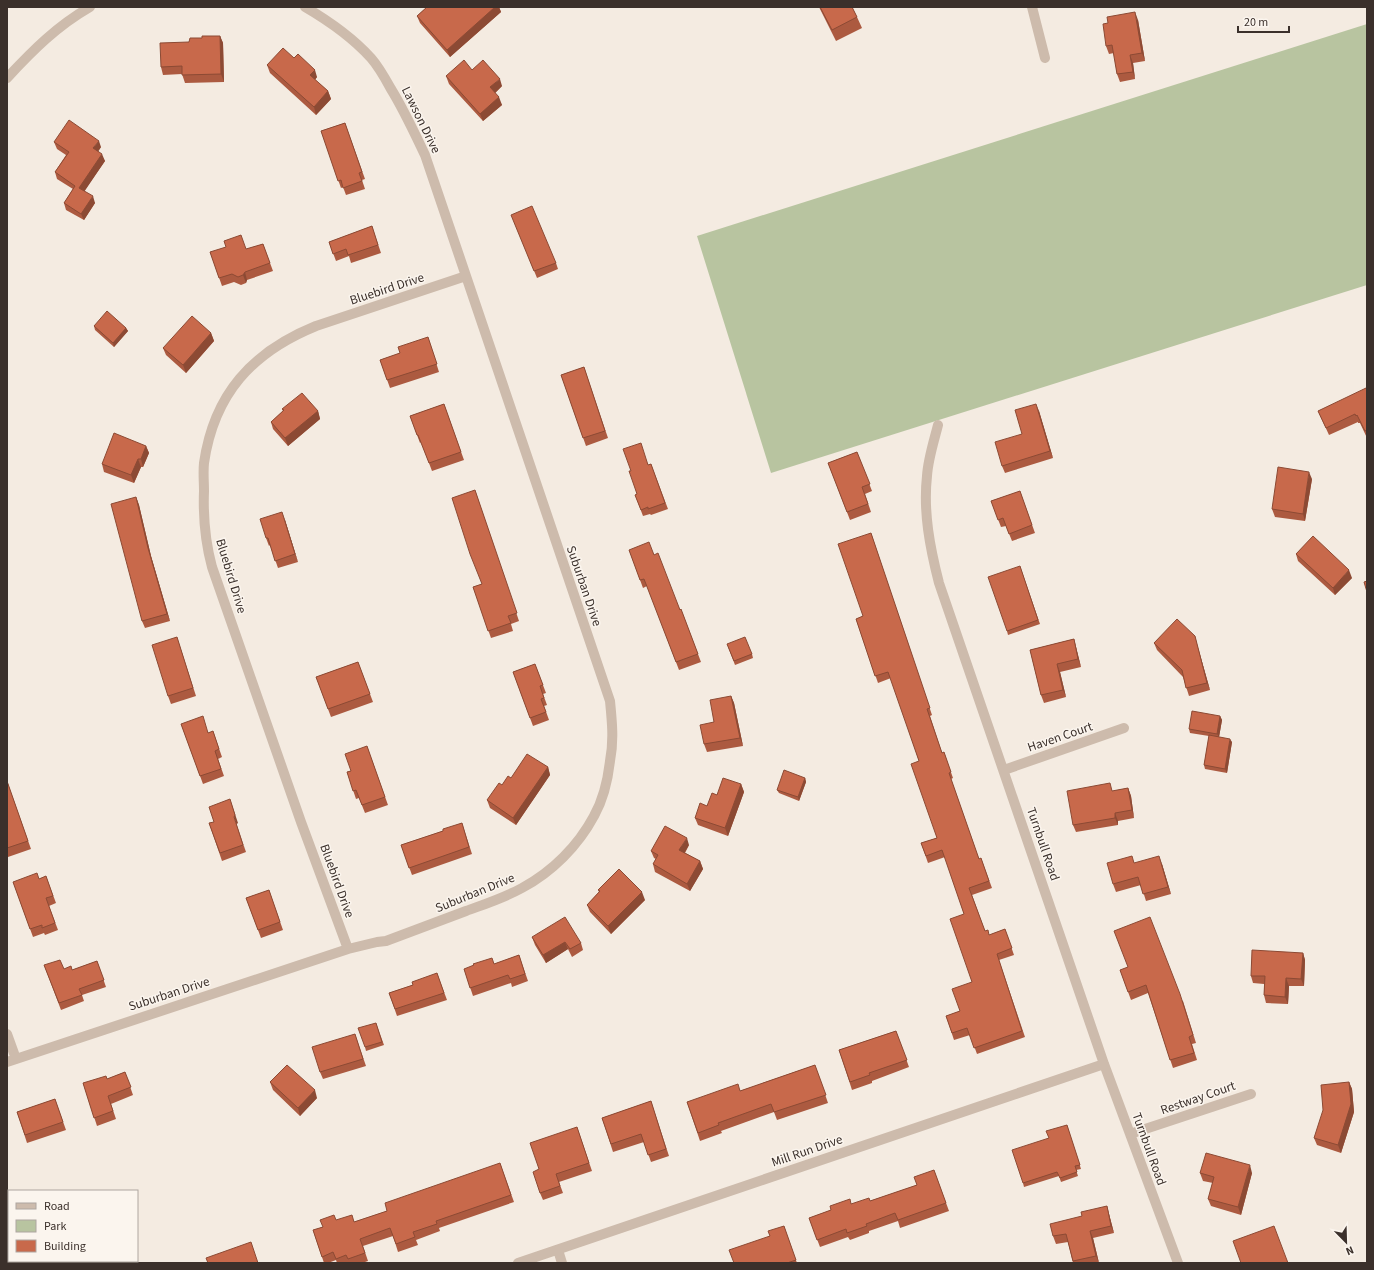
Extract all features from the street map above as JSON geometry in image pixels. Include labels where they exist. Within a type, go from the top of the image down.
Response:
[{"type":"street","points":[[7,78],[34,49],[54,31],[90,7]]},
{"type":"street","name":"Lawson Drive","points":[[305,7],[348,36],[371,58],[384,77],[407,116],[425,155],[466,276]]},
{"type":"street","points":[[1032,7],[1045,58]]},
{"type":"street","name":"Bluebird Drive","points":[[348,949],[301,822],[212,567],[206,545],[203,520],[204,465],[209,439],[220,409],[239,380],[258,359],[279,344],[316,326],[466,276]]},
{"type":"street","name":"Suburban Drive","points":[[11,1060],[348,949],[386,941],[502,898],[523,888],[544,874],[564,857],[595,815],[605,788],[611,760],[612,729],[610,701],[466,276]]},
{"type":"street","name":"Turnbull Road","points":[[938,425],[926,486],[928,528],[932,558],[939,583],[1104,1064],[1178,1263]]},
{"type":"street","name":"Haven Court","points":[[1004,770],[1124,728]]},
{"type":"street","points":[[7,1034],[11,1060]]},
{"type":"street","name":"Mill Run Drive","points":[[518,1263],[1104,1064]]},
{"type":"street","name":"Restway Court","points":[[1130,1134],[1251,1094]]},
{"type":"street","points":[[558,1250],[562,1263]]},
{"type":"green space","points":[[1367,24],[1367,285],[771,473],[697,236]]},
{"type":"building","points":[[427,7],[495,7],[447,50],[417,16]]},
{"type":"building","points":[[820,7],[852,7],[857,17],[832,30]]},
{"type":"building","points":[[1135,12],[1142,53],[1130,55],[1133,72],[1117,74],[1112,45],[1106,46],[1103,24],[1108,23],[1107,17]]},
{"type":"building","points":[[202,36],[220,36],[221,74],[182,75],[182,66],[161,67],[160,43],[189,42],[190,38],[202,38]]},
{"type":"building","points":[[283,48],[294,58],[298,54],[315,70],[310,75],[328,91],[314,107],[267,65]]},
{"type":"building","points":[[464,60],[472,70],[483,60],[500,79],[490,87],[499,97],[480,114],[446,76]]},
{"type":"building","points":[[69,120],[99,141],[93,148],[102,154],[79,188],[93,196],[81,214],[64,203],[75,186],[55,172],[69,152],[54,142]]},
{"type":"building","points":[[345,123],[362,172],[359,173],[362,181],[343,188],[341,180],[338,181],[321,131]]},
{"type":"building","points":[[532,206],[556,263],[534,271],[511,215]]},
{"type":"building","points":[[372,226],[378,245],[348,255],[346,249],[333,254],[329,242]]},
{"type":"building","points":[[241,235],[246,249],[263,244],[270,263],[245,272],[243,275],[238,277],[232,274],[219,278],[210,252],[226,247],[224,241]]},
{"type":"building","points":[[107,311],[126,328],[113,343],[94,326]]},
{"type":"building","points":[[192,316],[211,333],[183,365],[163,348]]},
{"type":"building","points":[[428,337],[437,364],[387,380],[380,360],[400,353],[398,347]]},
{"type":"building","points":[[584,367],[605,431],[583,438],[561,375]]},
{"type":"building","points":[[1366,388],[1367,430],[1365,431],[1357,415],[1356,416],[1355,414],[1326,428],[1318,411]]},
{"type":"building","points":[[302,393],[318,411],[285,438],[271,422],[284,410],[282,409]]},
{"type":"building","points":[[444,404],[461,452],[429,463],[410,416]]},
{"type":"building","points":[[1036,404],[1050,451],[1002,466],[995,442],[1022,434],[1015,410]]},
{"type":"building","points":[[114,433],[146,446],[141,459],[138,459],[131,475],[102,464]]},
{"type":"building","points":[[641,443],[648,465],[651,464],[665,503],[641,510],[635,495],[637,494],[629,471],[631,471],[623,449]]},
{"type":"building","points":[[857,452],[870,484],[862,487],[868,504],[847,512],[828,463]]},
{"type":"building","points":[[1278,467],[1309,472],[1303,514],[1272,509]]},
{"type":"building","points":[[475,490],[517,613],[508,616],[511,623],[488,631],[473,587],[482,584],[470,554],[452,498]]},
{"type":"building","points":[[1020,491],[1032,525],[1009,534],[1003,518],[998,520],[991,501]]},
{"type":"building","points":[[136,497],[148,548],[167,614],[142,621],[111,504]]},
{"type":"building","points":[[282,512],[295,554],[275,561],[260,519]]},
{"type":"building","points":[[871,533],[930,708],[927,709],[942,753],[944,752],[951,772],[949,773],[979,859],[981,858],[989,881],[969,888],[985,931],[988,930],[989,935],[1005,929],[1012,948],[997,954],[1022,1031],[974,1048],[967,1028],[952,1033],[946,1016],[960,1011],[952,989],[972,982],[950,919],[964,914],[942,850],[926,856],[921,843],[937,838],[911,764],[919,761],[888,672],[875,676],[856,619],[863,616],[838,544]]},
{"type":"building","points":[[1313,536],[1349,570],[1333,588],[1296,554]]},
{"type":"building","points":[[649,542],[654,555],[658,553],[698,654],[676,662],[644,579],[640,580],[629,550]]},
{"type":"building","points":[[1020,566],[1038,620],[1007,631],[988,577]]},
{"type":"building","points":[[1367,581],[1367,592],[1364,582]]},
{"type":"building","points":[[1177,619],[1195,636],[1207,683],[1186,688],[1182,670],[1154,643]]},
{"type":"building","points":[[177,637],[193,688],[168,696],[152,645]]},
{"type":"building","points":[[745,637],[752,654],[734,661],[727,644]]},
{"type":"building","points":[[1074,639],[1078,659],[1057,664],[1063,690],[1041,695],[1030,650]]},
{"type":"building","points":[[358,662],[370,694],[328,709],[316,677]]},
{"type":"building","points":[[535,664],[543,685],[540,686],[544,698],[541,699],[546,712],[530,718],[513,672]]},
{"type":"building","points":[[731,696],[740,738],[704,744],[700,725],[714,722],[710,700]]},
{"type":"building","points":[[1192,711],[1220,716],[1217,734],[1189,729]]},
{"type":"building","points":[[203,716],[208,733],[213,731],[219,749],[215,751],[221,769],[200,776],[181,724]]},
{"type":"building","points":[[1209,735],[1230,739],[1225,769],[1204,765]]},
{"type":"building","points":[[367,746],[385,797],[362,805],[356,790],[353,791],[347,772],[351,771],[345,754]]},
{"type":"building","points":[[527,754],[548,767],[513,818],[487,800],[499,783],[502,785],[508,776],[511,778]]},
{"type":"building","points":[[784,770],[805,778],[798,797],[777,790]]},
{"type":"building","points":[[723,778],[741,784],[725,828],[695,818],[700,803],[707,806],[712,793],[717,795]]},
{"type":"building","points":[[7,781],[28,841],[7,848]]},
{"type":"building","points":[[1110,783],[1112,791],[1128,788],[1132,810],[1115,813],[1115,818],[1073,825],[1067,791]]},
{"type":"building","points":[[230,799],[243,845],[220,853],[209,823],[214,822],[209,807]]},
{"type":"building","points":[[462,823],[469,847],[409,868],[401,845]]},
{"type":"building","points":[[665,826],[687,838],[679,850],[700,861],[687,884],[653,864],[658,855],[651,851]]},
{"type":"building","points":[[1132,856],[1134,863],[1159,856],[1168,887],[1143,894],[1138,877],[1113,884],[1107,863]]},
{"type":"building","points":[[619,869],[642,892],[608,926],[587,905],[600,891],[598,890]]},
{"type":"building","points":[[37,873],[39,879],[46,876],[53,896],[46,898],[55,923],[42,928],[42,925],[30,929],[13,882]]},
{"type":"building","points":[[269,890],[280,922],[258,930],[246,898]]},
{"type":"building","points":[[565,917],[581,943],[570,949],[565,942],[543,955],[532,937]]},
{"type":"building","points":[[1150,917],[1180,994],[1193,1035],[1189,1037],[1194,1053],[1170,1060],[1146,985],[1128,992],[1120,970],[1128,967],[1114,931]]},
{"type":"building","points":[[1252,950],[1303,953],[1301,979],[1286,978],[1285,997],[1264,995],[1265,976],[1251,976]]},
{"type":"building","points":[[519,955],[525,974],[510,979],[508,975],[470,988],[464,969],[474,965],[473,964],[492,958],[494,964]]},
{"type":"building","points":[[60,960],[64,969],[71,966],[72,970],[97,961],[104,980],[79,989],[82,995],[59,1003],[44,965]]},
{"type":"building","points":[[437,973],[444,993],[395,1009],[389,993],[413,985],[412,982]]},
{"type":"building","points":[[376,1023],[382,1042],[365,1047],[358,1028]]},
{"type":"building","points":[[896,1031],[907,1060],[869,1073],[870,1075],[850,1082],[839,1050]]},
{"type":"building","points":[[355,1034],[363,1059],[320,1072],[312,1047]]},
{"type":"building","points":[[287,1065],[315,1090],[298,1108],[270,1082]]},
{"type":"building","points":[[815,1065],[826,1095],[774,1112],[771,1104],[718,1123],[719,1125],[698,1133],[687,1102],[738,1084],[740,1091]]},
{"type":"building","points":[[125,1072],[131,1087],[108,1096],[113,1111],[94,1118],[83,1083],[106,1076],[107,1079]]},
{"type":"building","points":[[1349,1082],[1351,1104],[1338,1145],[1314,1138],[1323,1110],[1321,1085]]},
{"type":"building","points":[[55,1099],[63,1122],[25,1135],[17,1112]]},
{"type":"building","points":[[651,1101],[666,1149],[648,1155],[641,1134],[611,1144],[602,1118]]},
{"type":"building","points":[[1067,1125],[1080,1165],[1075,1166],[1077,1172],[1060,1178],[1057,1172],[1023,1183],[1012,1150],[1049,1138],[1046,1131]]},
{"type":"building","points":[[577,1127],[589,1163],[556,1174],[560,1186],[540,1193],[533,1172],[539,1169],[530,1143]]},
{"type":"building","points":[[1206,1153],[1250,1165],[1238,1207],[1208,1199],[1214,1177],[1200,1173]]},
{"type":"building","points":[[500,1163],[511,1195],[436,1221],[437,1224],[413,1232],[415,1237],[396,1244],[390,1228],[360,1239],[365,1253],[348,1259],[346,1255],[336,1259],[333,1252],[322,1257],[313,1230],[323,1227],[320,1220],[334,1215],[336,1220],[352,1215],[354,1222],[387,1211],[385,1203]]},
{"type":"building","points":[[934,1170],[946,1203],[898,1220],[895,1213],[866,1224],[867,1226],[847,1233],[846,1229],[817,1240],[809,1218],[831,1210],[830,1206],[850,1199],[851,1204],[869,1198],[870,1201],[917,1185],[914,1177]]},
{"type":"building","points":[[1107,1206],[1111,1226],[1090,1231],[1096,1256],[1073,1261],[1066,1234],[1053,1236],[1050,1224],[1082,1216],[1081,1212]]},
{"type":"building","points":[[784,1226],[796,1260],[787,1263],[734,1263],[729,1250],[770,1236],[768,1231]]},
{"type":"building","points":[[1274,1226],[1288,1263],[1241,1263],[1233,1241]]},
{"type":"building","points":[[251,1242],[258,1263],[208,1263],[206,1258]]}]
